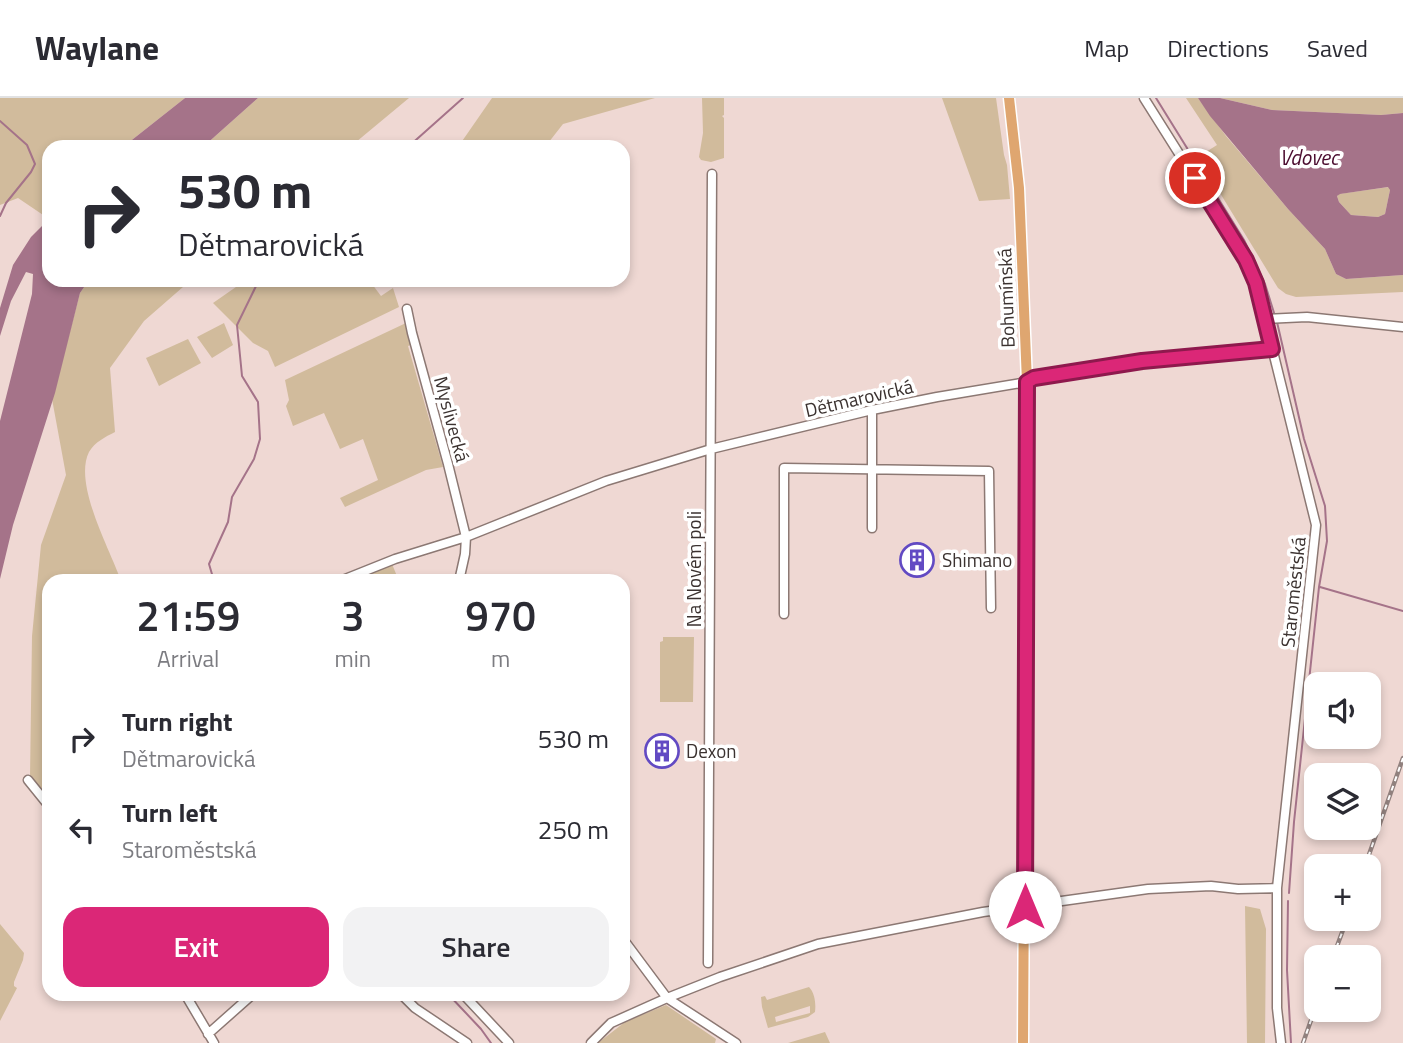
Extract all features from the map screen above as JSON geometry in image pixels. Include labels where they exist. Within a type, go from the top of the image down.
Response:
[{"type":"main road","name":"Bohumínská","points":[[1009,98],[1020,188],[1027,382],[1023,1043]]},
{"type":"street","name":"Staroměstská","points":[[1144,98],[1246,260],[1273,319],[1272,349],[1316,525],[1278,888],[1277,1008],[1281,1043]]},
{"type":"street","name":"Na Novém poli","points":[[708,963],[712,174]]},
{"type":"street","name":"Myslivecká","points":[[407,309],[466,537],[461,574]]},
{"type":"street","points":[[1273,319],[1307,317],[1403,327]]},
{"type":"street","name":"Dětmarovická","points":[[466,537],[606,481],[710,449],[872,410],[1027,382],[1034,378],[1142,361],[1272,349]]},
{"type":"street","points":[[872,410],[872,528]]},
{"type":"street","points":[[783,614],[784,468],[989,471],[991,608]]},
{"type":"street","points":[[358,574],[466,537]]},
{"type":"street","points":[[28,780],[42,797]]},
{"type":"street","points":[[591,1043],[611,1023],[667,998],[818,944],[984,912],[1147,889],[1211,886],[1238,889],[1278,888]]},
{"type":"street","points":[[630,948],[667,998],[732,1042]]},
{"type":"street","points":[[189,1001],[214,1043]]},
{"type":"street","points":[[208,1034],[245,1001]]},
{"type":"street","points":[[408,1001],[467,1043]]},
{"type":"street","points":[[470,1001],[509,1043]]},
{"type":"shaded area","points":[[0,98],[185,98],[132,140],[42,140],[42,214],[18,198],[0,205]]},
{"type":"shaded area","points":[[258,98],[409,98],[358,140],[211,140]]},
{"type":"shaded area","points":[[492,98],[655,98],[563,124],[550,140],[463,140]]},
{"type":"shaded area","points":[[702,98],[724,98],[724,158],[711,162],[699,157],[703,133]]},
{"type":"shaded area","points":[[942,98],[996,98],[1010,199],[979,201]]},
{"type":"shaded area","points":[[1186,98],[1198,98],[1226,136],[1325,249],[1336,274],[1346,279],[1403,275],[1403,292],[1296,297],[1278,288],[1198,157],[1217,145]]},
{"type":"shaded area","points":[[1220,98],[1403,98],[1403,113],[1381,115],[1272,110]]},
{"type":"shaded area","points":[[1389,187],[1385,214],[1378,217],[1351,215],[1337,196],[1339,194]]},
{"type":"shaded area","points":[[84,287],[183,287],[144,321],[110,368],[115,432],[94,445],[85,465],[89,498],[118,574],[42,574],[42,788],[30,778],[32,636],[41,545],[66,475],[52,399],[80,293]]},
{"type":"shaded area","points":[[236,287],[374,287],[381,296],[393,288],[399,307],[275,367],[268,351],[253,343],[213,303]]},
{"type":"shaded area","points":[[224,323],[233,345],[212,358],[197,337]]},
{"type":"shaded area","points":[[406,323],[413,344],[408,346],[443,467],[426,470],[345,507],[340,498],[378,480],[363,439],[340,449],[324,413],[293,426],[286,406],[289,400],[285,380]]},
{"type":"shaded area","points":[[188,339],[201,363],[159,386],[146,358]]},
{"type":"shaded area","points":[[392,564],[396,574],[367,574]]},
{"type":"shaded area","points":[[663,637],[694,637],[693,702],[660,702],[660,642]]},
{"type":"shaded area","points":[[1245,906],[1260,909],[1266,929],[1265,1043],[1247,1043]]},
{"type":"shaded area","points":[[0,924],[24,953],[14,982],[17,988],[0,1021]]},
{"type":"shaded area","points":[[809,987],[815,999],[815,1012],[808,1017],[768,1028],[761,997],[765,996],[767,1000]],"holes":[[[810,1006],[810,1013],[776,1022],[775,1017]]]},
{"type":"shaded area","points":[[666,1005],[716,1039],[715,1043],[598,1043],[625,1022]]},
{"type":"shaded area","points":[[825,1032],[830,1043],[788,1043]]},
{"type":"water","points":[[185,98],[258,98],[211,140],[132,140]]},
{"type":"water","name":"Vdovec","points":[[1198,98],[1220,98],[1272,110],[1381,115],[1403,113],[1403,275],[1346,279],[1336,274],[1325,249],[1210,116]],"holes":[[[1388,187],[1390,190],[1385,214],[1378,217],[1351,215],[1337,196]]]},
{"type":"water","points":[[42,226],[42,287],[84,287],[80,293],[55,393],[13,525],[0,579],[0,421],[32,294],[33,274],[26,272],[11,301],[0,336],[0,308],[13,265],[31,237]]},
{"type":"waterway","points":[[416,140],[463,98]]},
{"type":"waterway","points":[[1156,98],[1244,240],[1265,284],[1275,316]]},
{"type":"waterway","points":[[0,121],[27,145],[35,164],[6,203],[0,216]]},
{"type":"waterway","points":[[212,574],[209,564],[228,522],[232,497],[254,459],[260,439],[258,402],[242,376],[237,325],[256,287]]},
{"type":"waterway","points":[[1277,322],[1304,439],[1325,506],[1327,541],[1319,587],[1289,893]]},
{"type":"waterway","points":[[1320,587],[1403,611]]},
{"type":"waterway","points":[[1288,901],[1287,970],[1291,1043]]},
{"type":"waterway","points":[[455,1001],[491,1043]]},
{"type":"railway","points":[[1369,854],[1403,758]]},
{"type":"railway","points":[[1337,945],[1343,931]]},
{"type":"railway","points":[[1303,1043],[1310,1022]]},
{"type":"place","name":"Shimano","points":[[917,560]]},
{"type":"place","name":"Dexon","points":[[662,751]]},
{"type":"route","points":[[1025,907],[1027,382],[1034,378],[1142,361],[1272,349],[1256,283],[1246,260],[1195,178]]}]
